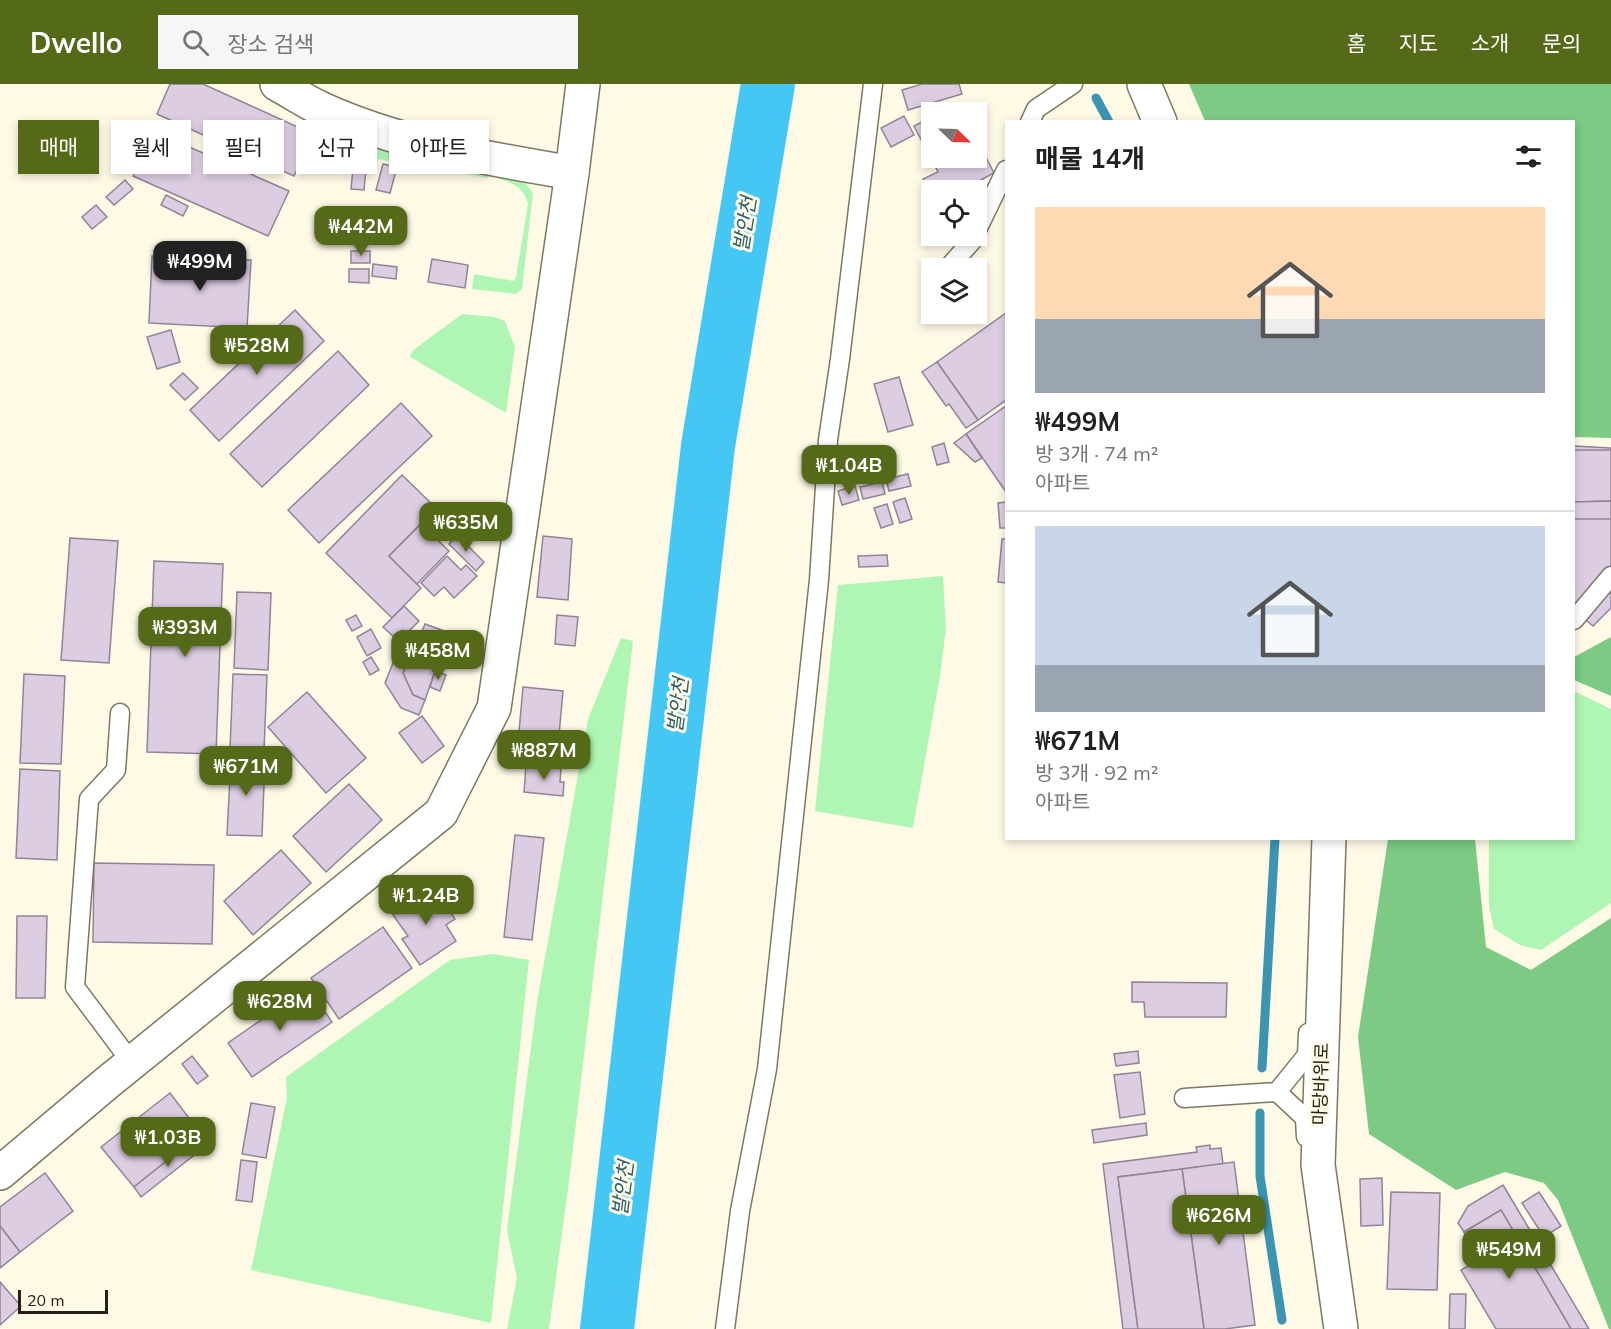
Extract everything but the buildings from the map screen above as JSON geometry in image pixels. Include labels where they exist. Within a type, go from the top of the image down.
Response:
[{"type":"street","points":[[277,84],[321,109],[389,135],[463,154],[572,173]]},
{"type":"street","points":[[0,1173],[441,813],[494,708],[583,84]]},
{"type":"street","points":[[1144,84],[1159,120]]},
{"type":"street","name":"마당바위로","points":[[1329,840],[1318,1165],[1341,1329]]},
{"type":"lane","points":[[724,1329],[740,1211],[766,1069],[819,580],[828,440],[873,84]]},
{"type":"lane","points":[[1031,120],[1036,109],[1073,84]]},
{"type":"lane","points":[[987,211],[1005,172]]},
{"type":"lane","points":[[957,258],[968,246]]},
{"type":"lane","points":[[1575,619],[1611,576]]},
{"type":"lane","points":[[120,713],[116,770],[89,799],[75,987],[132,1063]]},
{"type":"lane","points":[[1277,1092],[1306,1055],[1310,992],[1325,956]]},
{"type":"lane","points":[[1184,1098],[1277,1092],[1305,1118],[1306,1185],[1327,1232]]},
{"type":"green space","points":[[1189,84],[1611,84],[1611,438],[1575,437],[1575,120],[1205,120]]},
{"type":"green space","points":[[378,150],[389,152],[389,161],[377,159]]},
{"type":"green space","points":[[501,172],[519,179],[533,193],[522,289],[516,294],[472,289],[474,274],[514,281],[516,277],[528,204],[518,187],[499,179]]},
{"type":"green space","points":[[465,174],[489,174],[488,178]]},
{"type":"green space","points":[[462,314],[494,317],[505,321],[515,347],[506,413],[410,357],[412,351]]},
{"type":"green space","points":[[943,576],[946,628],[940,676],[913,828],[815,811],[838,585]]},
{"type":"green space","points":[[1611,637],[1611,696],[1575,680],[1575,656]]},
{"type":"green space","points":[[621,638],[633,641],[570,1174],[549,1329],[507,1329],[517,1278],[507,1230],[537,1002],[588,719]]},
{"type":"green space","points":[[1575,691],[1611,709],[1611,903],[1541,950],[1520,945],[1494,929],[1489,906],[1489,840],[1575,840]]},
{"type":"green space","points":[[1388,840],[1475,840],[1486,947],[1531,970],[1611,918],[1611,1329],[1609,1329],[1558,1200],[1544,1183],[1505,1172],[1456,1190],[1369,1134],[1358,1037]]},
{"type":"green space","points":[[493,954],[529,960],[491,1323],[251,1270],[287,1098],[286,1077],[450,960]]},
{"type":"waterway","name":"발안천","points":[[607,1329],[708,446],[768,84]]},
{"type":"waterway","points":[[1096,98],[1108,120]]},
{"type":"waterway","points":[[1262,1068],[1275,840]]},
{"type":"waterway","points":[[1260,1113],[1260,1176],[1282,1320]]}]
